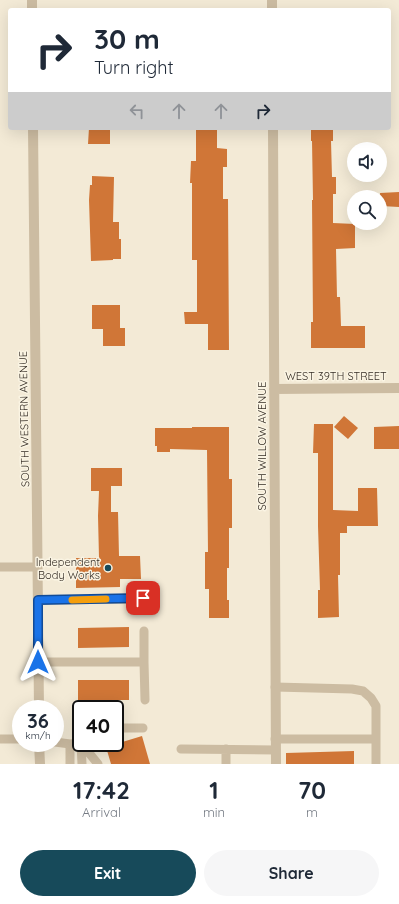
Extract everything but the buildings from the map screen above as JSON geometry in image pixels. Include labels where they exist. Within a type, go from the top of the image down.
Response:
[{"type":"street","name":"SOUTH WESTERN AVENUE","points":[[33,130],[39,700]]},
{"type":"street","name":"SOUTH WILLOW AVENUE","points":[[273,130],[276,764]]},
{"type":"street","name":"WEST 39TH STREET","points":[[274,389],[399,388]]},
{"type":"street","points":[[39,752],[40,764]]},
{"type":"lane","points":[[0,567],[38,567]]},
{"type":"lane","points":[[38,600],[143,598]]},
{"type":"lane","points":[[144,631],[145,700]]},
{"type":"lane","points":[[38,662],[144,662]]},
{"type":"lane","points":[[275,687],[352,689],[363,691],[371,698],[376,706],[376,764]]},
{"type":"lane","points":[[124,728],[143,728]]},
{"type":"lane","points":[[0,739],[12,739]]},
{"type":"lane","points":[[276,739],[376,739]]},
{"type":"lane","points":[[64,743],[70,744],[70,764]]},
{"type":"lane","points":[[181,749],[276,750]]},
{"type":"lane","points":[[226,749],[226,764]]},
{"type":"lane","points":[[81,752],[82,764]]},
{"type":"lane","points":[[88,752],[98,764]]},
{"type":"slow traffic","points":[[72,600],[106,599]]},
{"type":"place","name":"Independent Body Works","points":[[108,568]]},
{"type":"route","points":[[38,662],[38,600],[143,598]]}]
